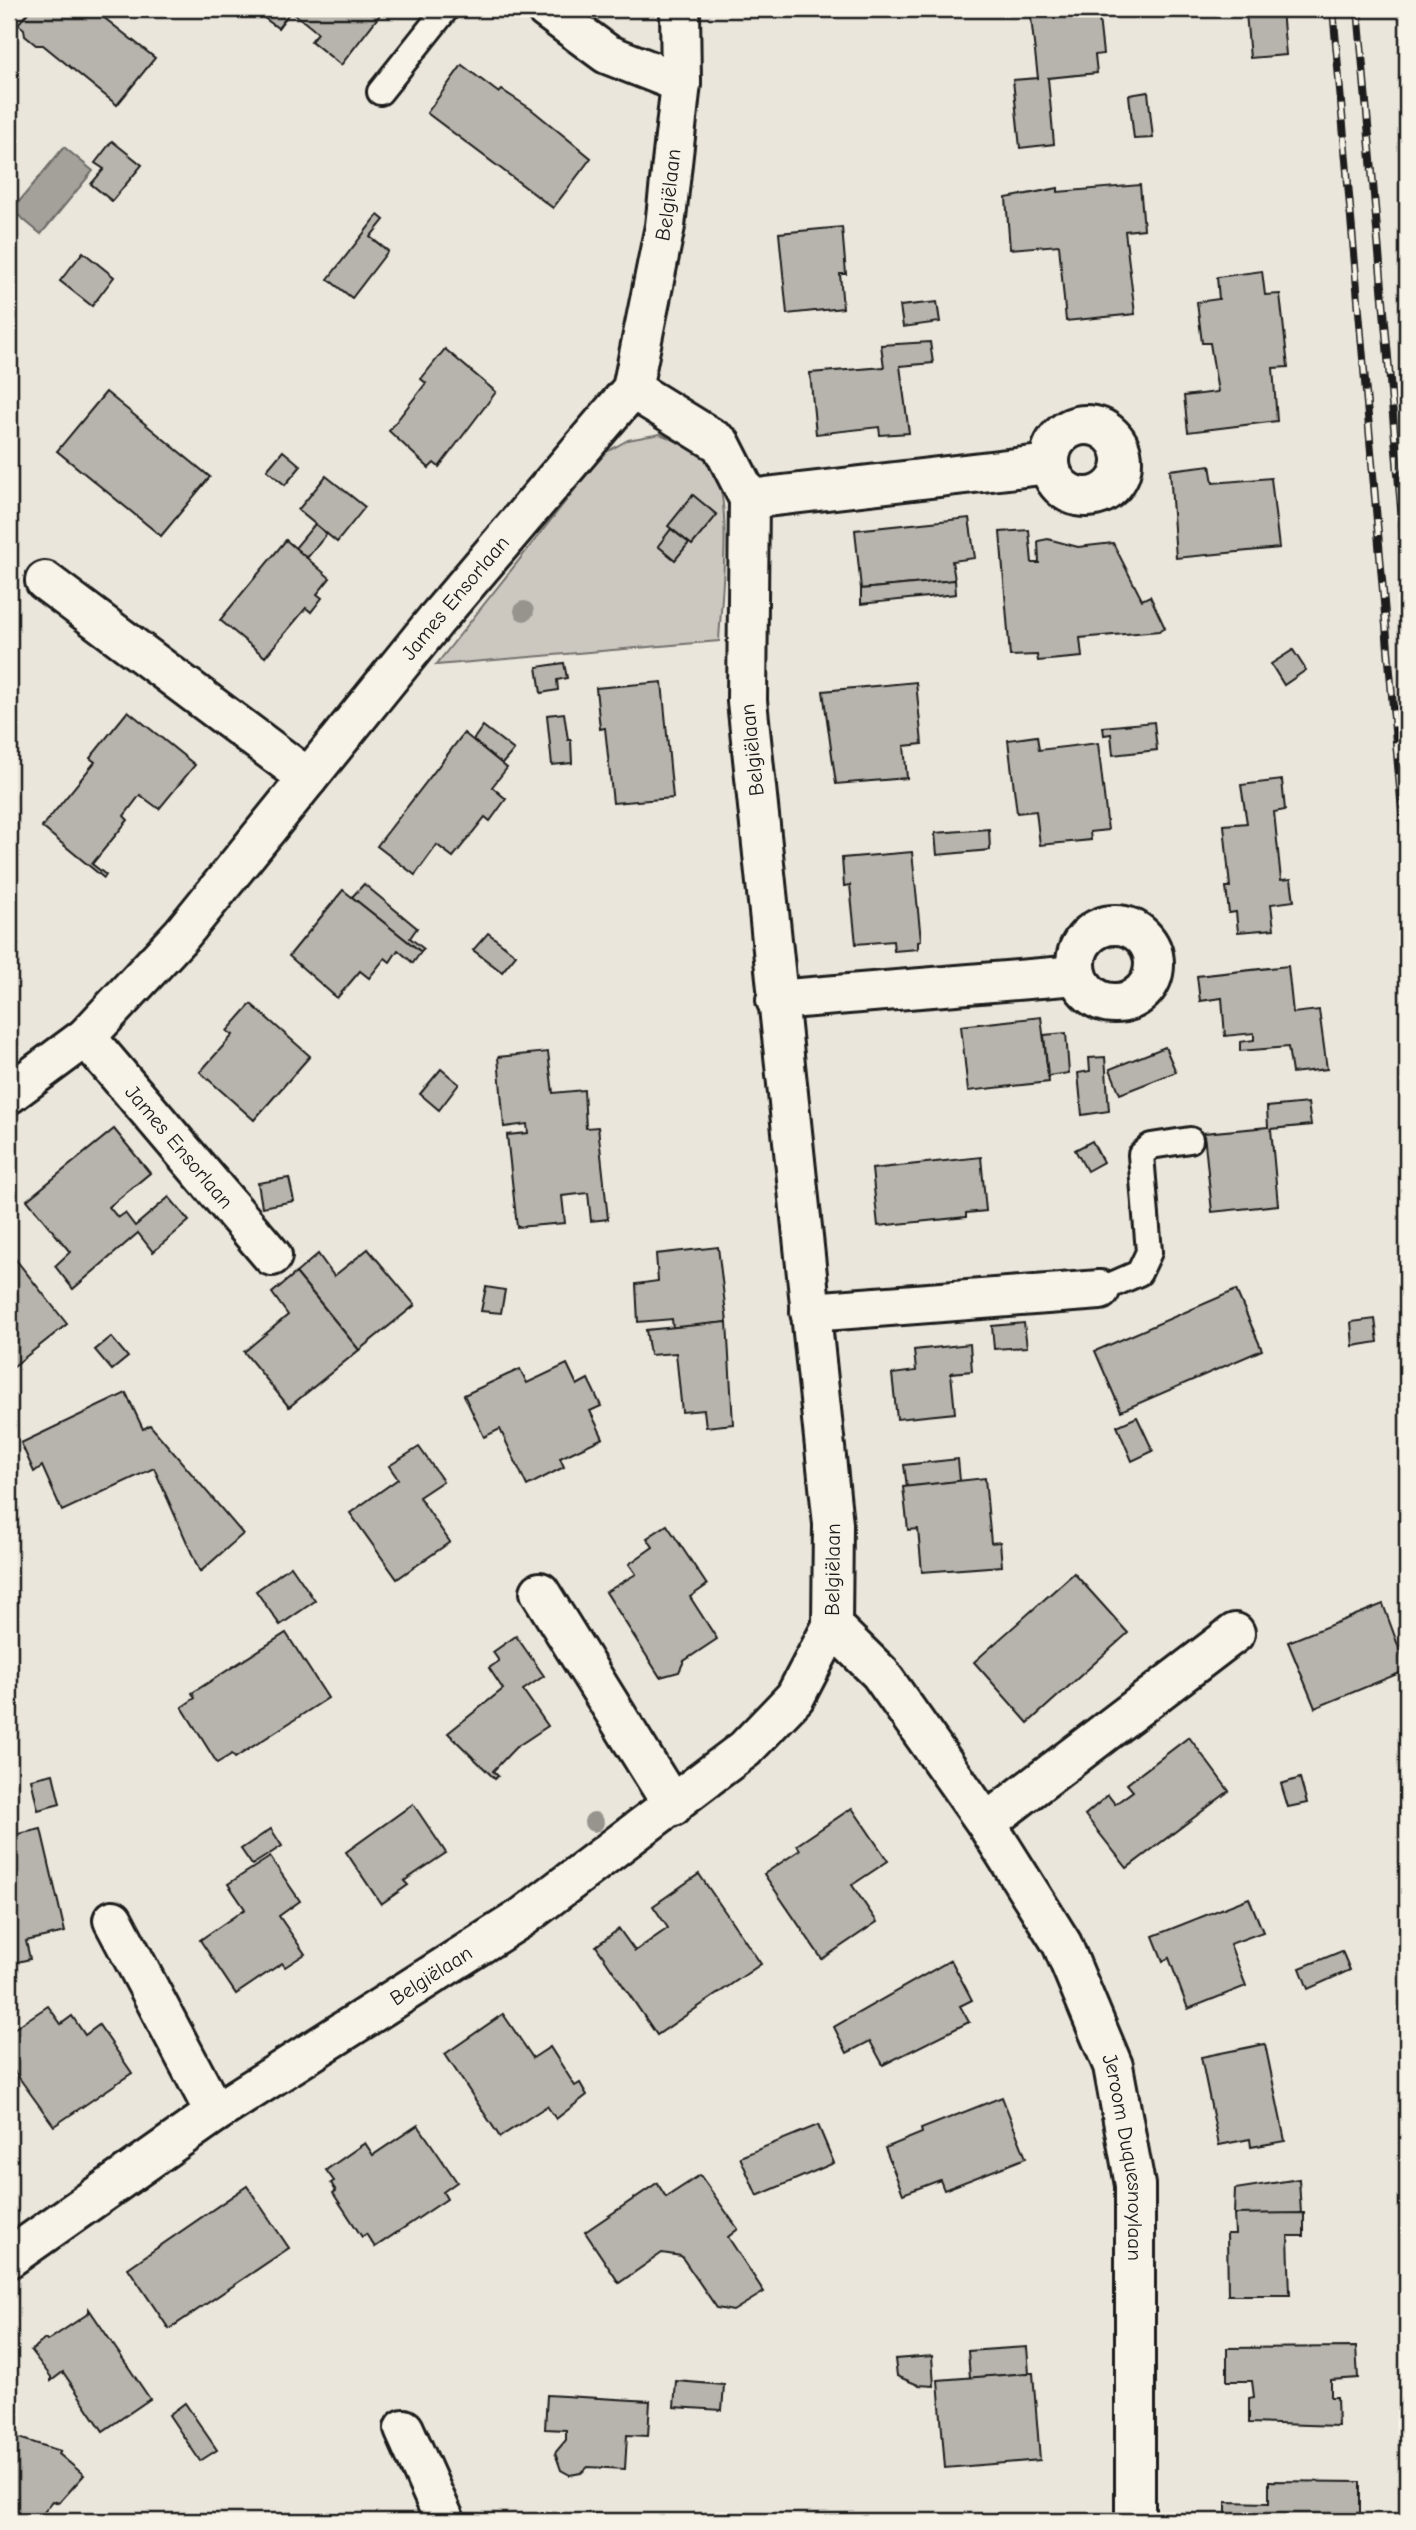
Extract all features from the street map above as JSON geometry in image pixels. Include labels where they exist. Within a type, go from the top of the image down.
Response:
[{"type":"street","points":[[546,9],[607,54],[681,83]]},
{"type":"street","name":"Belgiëlaan","points":[[607,421],[632,390],[665,226],[681,83],[680,9]]},
{"type":"street","name":"Belgiëlaan","points":[[12,2250],[215,2113],[523,1917],[673,1806],[745,1749],[795,1697],[832,1626],[833,1524],[776,1000],[747,701],[749,499],[721,444],[632,390]]},
{"type":"street","name":"James Ensorlaan","points":[[9,1094],[86,1037],[182,934],[435,621],[607,421]]},
{"type":"street","points":[[749,499],[1050,464]]},
{"type":"street","points":[[45,581],[308,778]]},
{"type":"street","points":[[776,1000],[1077,975]]},
{"type":"street","name":"James Ensorlaan","points":[[86,1037],[272,1256]]},
{"type":"street","points":[[810,1312],[1100,1290]]},
{"type":"street","points":[[540,1592],[673,1806]]},
{"type":"street","name":"Jeroom Duquesnoylaan","points":[[832,1626],[880,1674],[986,1823],[1062,1944],[1113,2066],[1135,2185],[1135,2521]]},
{"type":"street","points":[[986,1823],[1235,1633]]},
{"type":"street","points":[[113,1920],[215,2113]]},
{"type":"street","points":[[404,2429],[445,2521]]},
{"type":"lane","points":[[380,92],[446,9]]},
{"type":"lane","points":[[1100,1290],[1139,1272],[1149,1252],[1140,1154],[1151,1146],[1191,1140]]},
{"type":"shaded area","points":[[64,147],[93,171],[41,234],[12,210]]},
{"type":"shaded area","points":[[660,434],[690,447],[709,462],[720,485],[724,552],[719,641],[436,665],[603,454],[628,440]]},
{"type":"building","points":[[31,9],[93,9],[155,58],[117,105],[43,45],[36,45],[25,36],[24,29],[18,24]]},
{"type":"building","points":[[252,9],[377,9],[382,12],[341,65],[311,41],[318,33],[291,11],[278,28]]},
{"type":"building","points":[[1030,9],[1098,9],[1103,54],[1095,55],[1097,73],[1048,78],[1054,144],[1020,148],[1013,80],[1038,78]]},
{"type":"building","points":[[1282,10],[1286,55],[1250,58],[1246,13]]},
{"type":"building","points":[[462,65],[499,93],[502,90],[531,109],[591,158],[553,208],[427,113]]},
{"type":"building","points":[[1148,92],[1153,138],[1134,139],[1129,95]]},
{"type":"building","points":[[112,141],[142,165],[112,201],[91,184],[104,169],[95,163]]},
{"type":"building","points":[[1140,185],[1144,229],[1125,231],[1135,314],[1066,321],[1059,245],[1010,249],[1006,198],[1058,188],[1058,192]]},
{"type":"building","points":[[378,215],[384,220],[370,237],[388,251],[352,298],[328,279]]},
{"type":"building","points":[[842,227],[846,274],[840,274],[843,308],[787,314],[779,233]]},
{"type":"building","points":[[83,252],[114,277],[92,306],[60,281]]},
{"type":"building","points":[[1262,271],[1265,295],[1280,294],[1288,367],[1273,368],[1277,421],[1188,432],[1184,396],[1218,392],[1210,343],[1202,343],[1197,302],[1219,299],[1217,277]]},
{"type":"building","points":[[937,302],[940,322],[903,327],[900,306]]},
{"type":"building","points":[[930,342],[933,363],[900,366],[909,433],[880,435],[879,427],[816,434],[810,373],[884,367],[881,345]]},
{"type":"building","points":[[445,349],[496,392],[439,467],[434,463],[429,468],[389,431],[426,383],[421,379]]},
{"type":"building","points":[[106,392],[210,477],[161,536],[57,451]]},
{"type":"building","points":[[283,451],[301,466],[285,485],[267,470]]},
{"type":"building","points":[[1210,465],[1213,483],[1271,478],[1279,548],[1176,558],[1170,470]]},
{"type":"building","points":[[326,476],[365,507],[337,542],[298,510]]},
{"type":"building","points":[[693,495],[717,515],[692,545],[668,526]]},
{"type":"building","points":[[969,518],[975,558],[952,561],[955,580],[861,589],[855,530]]},
{"type":"building","points":[[315,524],[327,534],[307,558],[295,548]]},
{"type":"building","points":[[671,529],[689,543],[675,560],[658,546]]},
{"type":"building","points":[[1029,530],[1032,563],[1039,563],[1038,541],[1048,539],[1078,547],[1113,543],[1142,600],[1150,596],[1165,628],[1159,631],[1080,638],[1082,657],[1038,661],[1037,655],[1010,656],[1000,532]]},
{"type":"building","points":[[286,540],[330,578],[317,594],[322,598],[311,612],[306,608],[265,657],[220,620]]},
{"type":"building","points":[[955,580],[956,594],[861,604],[861,589]]},
{"type":"building","points":[[1293,650],[1306,670],[1284,685],[1271,664]]},
{"type":"building","points":[[564,663],[567,678],[557,680],[558,690],[541,693],[537,667]]},
{"type":"building","points":[[662,682],[673,798],[613,803],[605,728],[600,729],[596,688]]},
{"type":"building","points":[[916,682],[922,744],[904,746],[907,778],[836,784],[823,691]]},
{"type":"building","points":[[128,711],[195,765],[159,809],[140,795],[124,816],[128,820],[92,864],[106,875],[104,878],[42,827],[95,762],[90,758]]},
{"type":"building","points":[[564,713],[568,740],[571,740],[572,763],[552,765],[547,715]]},
{"type":"building","points":[[1154,722],[1157,750],[1113,755],[1111,734],[1104,735],[1103,727]]},
{"type":"building","points":[[483,726],[514,750],[502,764],[473,740]]},
{"type":"building","points":[[464,733],[507,768],[492,787],[506,799],[490,821],[485,817],[453,857],[437,845],[415,875],[377,846]]},
{"type":"building","points":[[1037,736],[1039,750],[1098,743],[1108,830],[1090,832],[1091,840],[1040,845],[1036,811],[1017,813],[1008,740]]},
{"type":"building","points":[[1282,780],[1285,810],[1274,812],[1281,880],[1291,879],[1294,901],[1271,904],[1274,929],[1238,932],[1236,912],[1229,913],[1226,887],[1230,887],[1224,825],[1247,823],[1241,785]]},
{"type":"building","points":[[989,829],[990,850],[937,855],[935,833]]},
{"type":"building","points":[[912,852],[921,940],[918,941],[918,949],[894,951],[893,941],[856,944],[850,885],[844,886],[842,858]]},
{"type":"building","points":[[364,884],[417,928],[410,938],[424,949],[421,952],[352,897]]},
{"type":"building","points":[[343,890],[421,952],[413,963],[398,950],[390,962],[385,958],[369,978],[360,971],[337,998],[289,956]]},
{"type":"building","points":[[9,933],[18,944],[9,951]]},
{"type":"building","points":[[488,933],[516,955],[502,972],[473,950]]},
{"type":"building","points":[[1288,966],[1293,1013],[1319,1010],[1327,1069],[1292,1073],[1288,1047],[1240,1051],[1240,1042],[1254,1040],[1254,1033],[1225,1036],[1222,998],[1200,1001],[1197,976]]},
{"type":"building","points":[[251,1004],[310,1056],[254,1120],[200,1072],[233,1035],[227,1031]]},
{"type":"building","points":[[1041,1017],[1049,1082],[968,1091],[961,1026]]},
{"type":"building","points":[[1066,1033],[1069,1073],[1048,1076],[1044,1035]]},
{"type":"building","points":[[1165,1047],[1176,1072],[1120,1094],[1110,1069]]},
{"type":"building","points":[[548,1052],[553,1093],[584,1090],[586,1128],[598,1127],[608,1219],[591,1221],[588,1193],[562,1196],[565,1223],[517,1227],[507,1135],[528,1133],[527,1124],[504,1127],[498,1057]]},
{"type":"building","points":[[1105,1057],[1109,1111],[1082,1115],[1078,1073],[1090,1071],[1089,1058]]},
{"type":"building","points":[[441,1069],[459,1084],[439,1110],[420,1094]]},
{"type":"building","points":[[1308,1103],[1311,1125],[1271,1129],[1278,1205],[1212,1212],[1204,1133],[1268,1127],[1267,1107]]},
{"type":"building","points":[[114,1129],[150,1173],[109,1207],[118,1218],[125,1213],[135,1226],[169,1197],[189,1221],[153,1252],[138,1233],[73,1289],[55,1266],[70,1252],[27,1200]]},
{"type":"building","points":[[1092,1141],[1103,1162],[1087,1171],[1075,1150]]},
{"type":"building","points":[[981,1157],[986,1211],[966,1213],[966,1217],[878,1226],[872,1169]]},
{"type":"building","points":[[289,1178],[294,1201],[262,1207],[258,1183]]},
{"type":"building","points":[[718,1247],[727,1322],[673,1328],[672,1319],[638,1322],[636,1284],[658,1281],[656,1254]]},
{"type":"building","points":[[368,1249],[415,1305],[359,1350],[296,1273],[318,1254],[334,1276]]},
{"type":"building","points":[[9,1251],[67,1324],[9,1370]]},
{"type":"building","points":[[296,1273],[359,1350],[289,1407],[244,1352],[288,1315],[272,1293]]},
{"type":"building","points":[[486,1287],[505,1290],[501,1313],[481,1311]]},
{"type":"building","points":[[1236,1290],[1262,1350],[1121,1411],[1095,1351]]},
{"type":"building","points":[[1375,1319],[1378,1342],[1353,1346],[1351,1322]]},
{"type":"building","points":[[727,1322],[733,1424],[706,1427],[704,1410],[682,1412],[676,1353],[650,1355],[646,1330]]},
{"type":"building","points":[[1024,1323],[1027,1347],[994,1349],[992,1326]]},
{"type":"building","points":[[111,1337],[128,1357],[112,1370],[95,1350]]},
{"type":"building","points":[[970,1344],[972,1371],[951,1373],[955,1413],[897,1419],[892,1374],[916,1371],[914,1350]]},
{"type":"building","points":[[567,1364],[577,1385],[588,1379],[601,1406],[590,1411],[603,1438],[560,1458],[564,1467],[527,1486],[500,1429],[484,1437],[464,1395],[520,1369],[527,1383]]},
{"type":"building","points":[[126,1393],[143,1429],[150,1425],[243,1534],[200,1572],[154,1468],[62,1511],[42,1466],[34,1472],[21,1443]]},
{"type":"building","points":[[1137,1417],[1153,1451],[1132,1461],[1117,1426]]},
{"type":"building","points":[[419,1447],[443,1481],[419,1497],[450,1542],[397,1579],[350,1513],[398,1479],[389,1466]]},
{"type":"building","points":[[958,1459],[960,1481],[907,1487],[904,1465]]},
{"type":"building","points":[[985,1478],[991,1543],[1000,1542],[1002,1566],[922,1572],[918,1529],[908,1530],[903,1487]]},
{"type":"building","points":[[667,1525],[707,1585],[690,1597],[717,1639],[684,1661],[679,1672],[660,1677],[606,1592],[636,1574],[629,1564],[653,1547],[647,1538]]},
{"type":"building","points":[[291,1566],[315,1601],[280,1625],[256,1591]]},
{"type":"building","points":[[1074,1573],[1128,1633],[1028,1723],[974,1662]]},
{"type":"building","points":[[1383,1604],[1407,1670],[1315,1708],[1288,1642]]},
{"type":"building","points":[[286,1633],[328,1698],[235,1758],[232,1754],[217,1763],[182,1707],[195,1698],[192,1693]]},
{"type":"building","points":[[516,1636],[544,1676],[523,1690],[548,1726],[515,1748],[493,1771],[498,1776],[495,1779],[448,1733],[503,1689],[489,1668],[499,1661],[493,1652]]},
{"type":"building","points":[[1189,1737],[1229,1791],[1127,1868],[1085,1815],[1108,1795],[1115,1804],[1133,1791],[1127,1784]]},
{"type":"building","points":[[53,1774],[60,1804],[38,1810],[31,1779]]},
{"type":"building","points":[[1300,1778],[1307,1803],[1288,1807],[1281,1784]]},
{"type":"building","points":[[413,1804],[446,1853],[404,1881],[408,1885],[381,1904],[346,1852]]},
{"type":"building","points":[[852,1808],[888,1861],[852,1885],[877,1922],[822,1959],[764,1874],[800,1850],[797,1845]]},
{"type":"building","points":[[41,1829],[65,1932],[26,1941],[30,1959],[9,1964],[9,1836]]},
{"type":"building","points":[[271,1829],[282,1846],[252,1865],[241,1849]]},
{"type":"building","points":[[270,1857],[300,1901],[279,1916],[305,1954],[285,1967],[282,1963],[236,1994],[200,1940],[245,1909],[228,1884]]},
{"type":"building","points":[[699,1874],[761,1964],[657,2035],[596,1946],[619,1929],[635,1951],[668,1928],[653,1906]]},
{"type":"building","points":[[1249,1898],[1263,1932],[1230,1944],[1246,1986],[1188,2009],[1169,1958],[1163,1961],[1153,1936]]},
{"type":"building","points":[[1342,1951],[1350,1970],[1308,1989],[1300,1968]]},
{"type":"building","points":[[951,1960],[972,2000],[960,2006],[969,2022],[883,2065],[870,2041],[847,2053],[834,2027]]},
{"type":"building","points":[[48,2006],[61,2024],[72,2016],[85,2035],[99,2025],[132,2073],[54,2126],[9,2064],[9,2032]]},
{"type":"building","points":[[503,2014],[533,2058],[550,2047],[575,2086],[580,2083],[587,2095],[556,2119],[547,2106],[500,2137],[445,2054]]},
{"type":"building","points":[[1265,2044],[1285,2141],[1251,2147],[1250,2139],[1219,2145],[1201,2057]]},
{"type":"building","points":[[1002,2097],[1026,2158],[944,2190],[940,2180],[903,2194],[885,2148],[922,2133],[921,2129]]},
{"type":"building","points":[[418,2125],[457,2182],[443,2192],[447,2199],[375,2247],[366,2234],[362,2237],[333,2193],[336,2191],[331,2183],[334,2181],[326,2170],[365,2143],[373,2155]]},
{"type":"building","points":[[818,2125],[834,2163],[757,2196],[740,2157]]},
{"type":"building","points":[[700,2175],[738,2229],[728,2237],[764,2292],[733,2311],[717,2308],[681,2256],[662,2253],[619,2283],[585,2232],[657,2183],[666,2197]]},
{"type":"building","points":[[1299,2179],[1301,2214],[1234,2214],[1235,2189]]},
{"type":"building","points":[[247,2186],[289,2248],[169,2329],[128,2268]]},
{"type":"building","points":[[1304,2213],[1304,2236],[1288,2236],[1290,2295],[1228,2295],[1227,2234],[1235,2234],[1234,2214]]},
{"type":"building","points":[[89,2309],[150,2399],[103,2431],[63,2372],[51,2381],[51,2377],[31,2351],[45,2339],[47,2341],[89,2313]]},
{"type":"building","points":[[1027,2347],[1029,2373],[970,2378],[968,2351]]},
{"type":"building","points":[[1356,2347],[1358,2378],[1331,2380],[1331,2397],[1337,2397],[1338,2426],[1249,2423],[1249,2398],[1254,2397],[1252,2381],[1227,2381],[1227,2348]]},
{"type":"building","points":[[932,2356],[934,2386],[918,2385],[897,2376],[895,2359]]},
{"type":"building","points":[[1033,2373],[1040,2460],[945,2468],[938,2380]]},
{"type":"building","points":[[676,2381],[724,2385],[722,2410],[674,2407]]},
{"type":"building","points":[[547,2395],[650,2401],[648,2436],[627,2435],[625,2469],[588,2467],[581,2473],[570,2475],[561,2470],[555,2453],[566,2440],[566,2430],[545,2429]]},
{"type":"building","points":[[185,2403],[217,2450],[200,2461],[169,2415]]},
{"type":"building","points":[[9,2435],[61,2451],[59,2454],[84,2475],[59,2503],[53,2501],[41,2516],[35,2513],[33,2521],[9,2521]]},
{"type":"building","points":[[1269,2481],[1360,2482],[1360,2521],[1226,2521],[1226,2502],[1269,2503]]},
{"type":"building","points":[[592,2514],[629,2516],[629,2521],[592,2521]]},
{"type":"railway","points":[[1333,9],[1407,870]]},
{"type":"railway","points":[[1358,9],[1407,578]]}]
